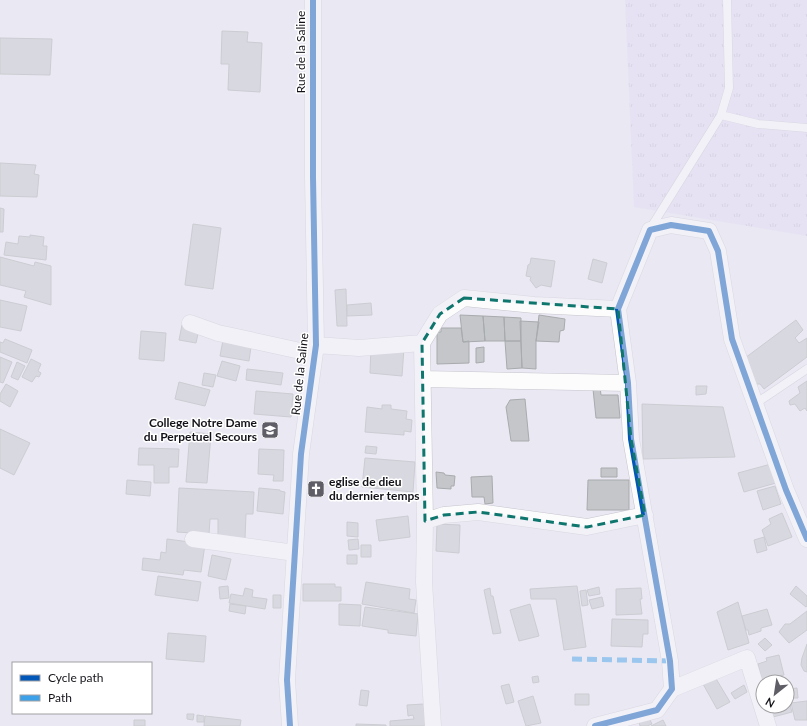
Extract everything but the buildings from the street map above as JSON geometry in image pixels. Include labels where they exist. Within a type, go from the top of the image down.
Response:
[{"type":"street","name":"Rue de la Saline","points":[[290,726],[287,680],[295,553],[302,454],[315,349],[313,0]]},
{"type":"street","points":[[672,689],[670,661],[631,439],[628,383],[618,309],[650,230],[671,225],[709,231],[718,251],[732,339],[786,490],[807,539]]},
{"type":"street","points":[[433,726],[424,582],[425,521],[422,343],[440,314],[464,298],[534,305],[618,309]]},
{"type":"street","points":[[190,323],[218,333],[315,349],[360,348],[422,343]]},
{"type":"street","points":[[423,379],[628,383]]},
{"type":"street","points":[[425,521],[444,515],[478,512],[587,527],[645,515]]},
{"type":"street","points":[[193,539],[295,553]]},
{"type":"street","points":[[595,726],[657,710],[672,689],[748,658],[768,726]]},
{"type":"lane","points":[[650,230],[721,115],[729,88],[727,0]]},
{"type":"lane","points":[[721,115],[758,124],[807,128]]},
{"type":"lane","points":[[755,404],[807,369]]},
{"type":"highlighted area","points":[[464,298],[618,309],[631,439],[645,515],[587,527],[478,512],[444,515],[425,521],[422,343],[440,314]]},
{"type":"green space","points":[[625,0],[807,0],[807,236],[634,207]]},
{"type":"marked path","points":[[572,659],[670,661]]},
{"type":"cycle path","points":[[290,726],[287,680],[301,454],[316,345],[313,177],[313,0]]},
{"type":"cycle path","points":[[595,726],[657,710],[672,689],[670,661],[631,439],[628,383],[618,309],[650,230],[671,225],[709,231],[718,251],[732,339],[786,490],[807,539]]},
{"type":"place","name":"College Notre Dame du Perpetuel Secours","points":[[270,430]]},
{"type":"place","name":"eglise de dieu du dernier temps","points":[[316,489]]}]
